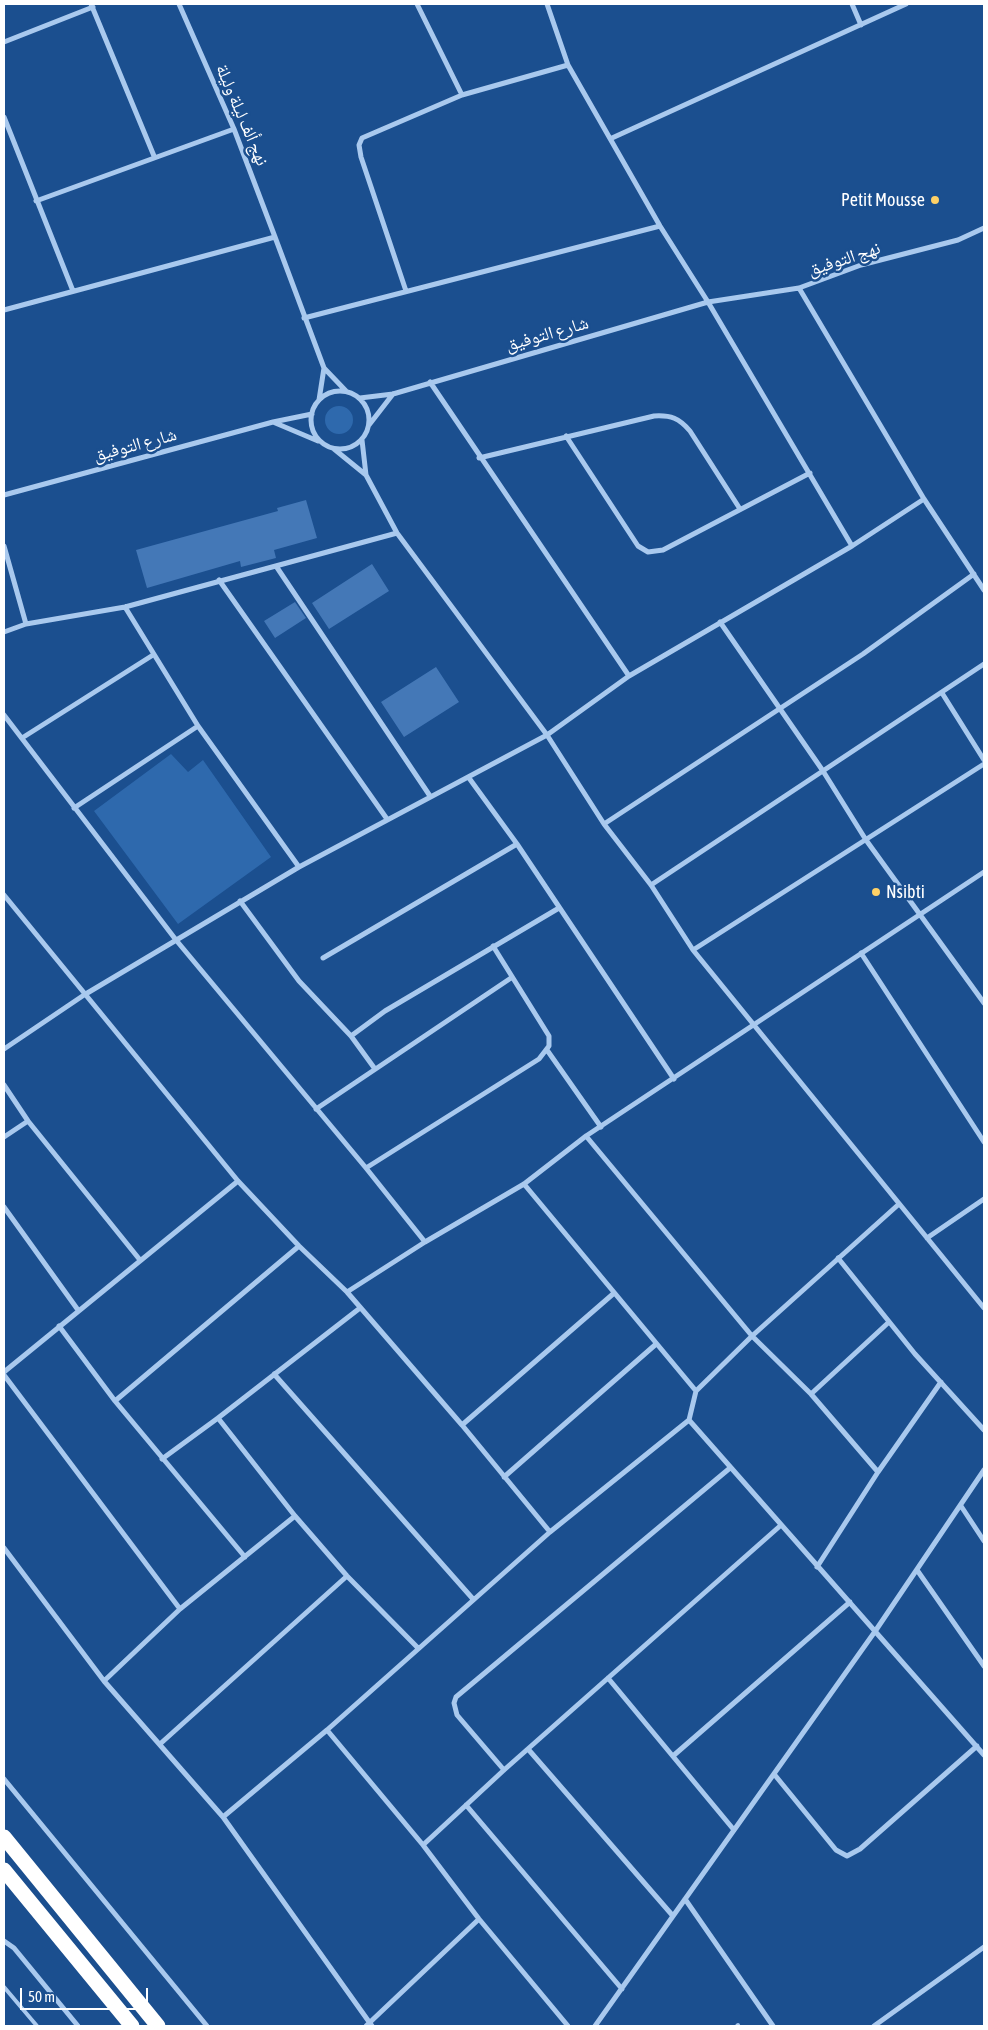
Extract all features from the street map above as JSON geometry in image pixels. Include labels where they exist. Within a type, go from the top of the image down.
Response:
[{"type":"highway","points":[[4,1837],[158,2026]]},
{"type":"highway","points":[[4,1870],[132,2026]]},
{"type":"street","name":"نهج ألف ليلة وليلة","points":[[179,4],[234,129],[324,368]]},
{"type":"street","points":[[416,4],[462,95]]},
{"type":"street","points":[[547,4],[568,65],[612,138],[660,226],[708,302],[852,546]]},
{"type":"street","points":[[852,4],[861,24]]},
{"type":"street","points":[[612,138],[906,4]]},
{"type":"street","points":[[4,42],[92,5],[154,156]]},
{"type":"street","points":[[406,291],[361,157],[359,142],[362,138],[377,131],[462,95],[568,65]]},
{"type":"street","points":[[4,118],[73,291]]},
{"type":"street","points":[[36,201],[154,156],[234,129]]},
{"type":"street","points":[[304,318],[660,226]]},
{"type":"street","name":"نهج التوفيق","points":[[708,302],[799,288],[861,265],[958,240],[984,228]]},
{"type":"street","points":[[4,310],[276,237]]},
{"type":"street","points":[[799,288],[924,499],[984,590]]},
{"type":"street","name":"شارع التوفيق","points":[[360,398],[393,394],[708,302]]},
{"type":"street","points":[[324,368],[346,391],[360,398],[368,411],[369,426]]},
{"type":"street","points":[[321,442],[312,429],[312,414],[319,400],[324,368]]},
{"type":"street","points":[[430,382],[479,458],[629,676]]},
{"type":"street","points":[[319,400],[331,392],[346,391]]},
{"type":"street","points":[[334,448],[349,448],[362,440],[369,426],[393,394]]},
{"type":"street","name":"شارع التوفيق","points":[[4,495],[273,422],[312,414]]},
{"type":"street","points":[[479,458],[654,416],[676,418],[690,431],[740,509]]},
{"type":"street","points":[[273,422],[334,448],[366,475]]},
{"type":"street","points":[[566,436],[638,546],[648,552],[663,550],[810,473]]},
{"type":"street","points":[[362,440],[366,475],[397,533],[547,735],[604,824],[651,885],[693,950],[984,1308]]},
{"type":"street","points":[[4,1049],[84,995],[240,901],[387,819],[469,778],[547,735],[629,676],[852,546],[924,499]]},
{"type":"street","points":[[4,632],[26,624],[124,607],[397,533]]},
{"type":"street","points":[[4,546],[26,624]]},
{"type":"street","points":[[276,566],[430,796]]},
{"type":"street","points":[[604,824],[864,654],[974,574]]},
{"type":"street","points":[[219,580],[387,819]]},
{"type":"street","points":[[124,607],[198,726],[299,867]]},
{"type":"street","points":[[720,622],[823,771],[866,840],[984,1003]]},
{"type":"street","points":[[22,738],[153,655]]},
{"type":"street","points":[[651,885],[984,664]]},
{"type":"street","points":[[942,693],[984,760]]},
{"type":"street","points":[[4,718],[22,738],[176,940],[366,1168],[425,1242]]},
{"type":"street","points":[[74,808],[198,726]]},
{"type":"street","points":[[693,950],[984,764]]},
{"type":"street","points":[[469,778],[517,844],[674,1079]]},
{"type":"street","points":[[323,958],[517,844]]},
{"type":"street","points":[[347,1292],[425,1242],[524,1184],[586,1136],[984,872]]},
{"type":"street","points":[[4,895],[238,1181],[299,1246],[347,1292],[462,1425],[550,1532]]},
{"type":"street","points":[[240,901],[299,981],[351,1036],[375,1070]]},
{"type":"street","points":[[351,1036],[385,1011],[559,908]]},
{"type":"street","points":[[366,1168],[539,1059],[547,1050],[549,1036],[511,978],[493,946]]},
{"type":"street","points":[[861,953],[984,1142]]},
{"type":"street","points":[[316,1109],[511,978]]},
{"type":"street","points":[[547,1050],[601,1127]]},
{"type":"street","points":[[4,1085],[28,1120],[140,1260]]},
{"type":"street","points":[[4,1137],[28,1120]]},
{"type":"street","points":[[586,1136],[752,1336],[811,1394],[878,1472]]},
{"type":"street","points":[[180,1609],[4,1374],[78,1310],[238,1181]]},
{"type":"street","points":[[524,1184],[655,1345],[696,1391]]},
{"type":"street","points":[[927,1238],[984,1199]]},
{"type":"street","points":[[223,1817],[327,1730],[550,1532],[688,1420],[696,1391],[752,1336],[899,1204]]},
{"type":"street","points":[[4,1207],[78,1310]]},
{"type":"street","points":[[115,1402],[299,1246]]},
{"type":"street","points":[[838,1258],[889,1322],[984,1430]]},
{"type":"street","points":[[462,1425],[613,1294]]},
{"type":"street","points":[[162,1459],[360,1308]]},
{"type":"street","points":[[811,1394],[889,1322]]},
{"type":"street","points":[[59,1326],[115,1402],[245,1557]]},
{"type":"street","points":[[504,1477],[655,1345]]},
{"type":"street","points":[[274,1374],[473,1599]]},
{"type":"street","points":[[817,1567],[878,1472],[941,1382]]},
{"type":"street","points":[[218,1418],[296,1516],[347,1576],[418,1648]]},
{"type":"street","points":[[688,1420],[780,1526],[876,1630],[984,1755]]},
{"type":"street","points":[[504,1770],[457,1715],[454,1703],[456,1697],[730,1468]]},
{"type":"street","points":[[595,2026],[876,1630],[984,1470]]},
{"type":"street","points":[[961,1506],[984,1541]]},
{"type":"street","points":[[104,1681],[180,1609],[296,1516]]},
{"type":"street","points":[[423,1844],[780,1526]]},
{"type":"street","points":[[4,1548],[104,1681],[223,1817],[369,2025],[479,1919]]},
{"type":"street","points":[[917,1570],[984,1666]]},
{"type":"street","points":[[160,1744],[347,1576]]},
{"type":"street","points":[[673,1756],[850,1602]]},
{"type":"street","points":[[608,1678],[734,1830]]},
{"type":"street","points":[[327,1730],[423,1844],[479,1919],[568,2026]]},
{"type":"street","points":[[774,1774],[836,1850],[847,1856],[860,1848],[976,1746]]},
{"type":"street","points":[[528,1749],[673,1916]]},
{"type":"street","points":[[4,1779],[207,2026]]},
{"type":"street","points":[[466,1805],[622,1989]]},
{"type":"street","points":[[685,1899],[773,2026]]},
{"type":"street","points":[[4,1941],[14,1948],[78,2026]]},
{"type":"street","points":[[874,2026],[984,1947]]},
{"type":"lane","points":[[4,1988],[37,2026]]},
{"type":"shaded area","points":[[339,406],[349,410],[353,420],[349,430],[339,434],[329,430],[325,420],[329,410]]},
{"type":"shaded area","points":[[171,754],[188,772],[203,760],[271,857],[178,924],[94,811]]},
{"type":"building","points":[[306,500],[317,538],[274,550],[276,558],[241,567],[240,561],[147,588],[136,550],[278,511],[277,508]]},
{"type":"building","points":[[372,564],[389,591],[329,629],[312,603]]},
{"type":"building","points":[[295,602],[306,618],[275,638],[264,621]]},
{"type":"building","points":[[436,667],[459,702],[404,737],[381,702]]},
{"type":"place","name":"Petit Mousse","points":[[935,200]]},
{"type":"place","name":"Nsibti","points":[[876,892]]}]
